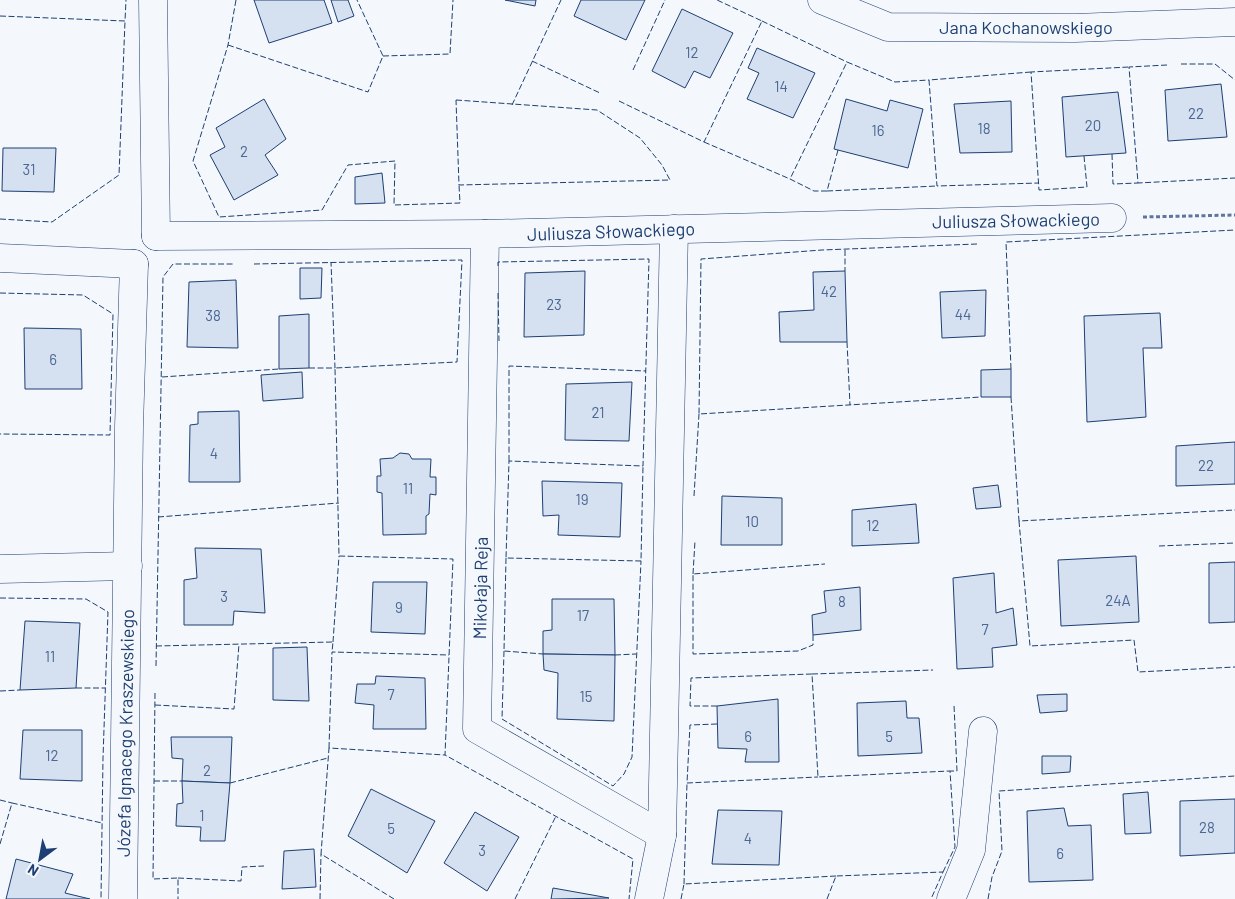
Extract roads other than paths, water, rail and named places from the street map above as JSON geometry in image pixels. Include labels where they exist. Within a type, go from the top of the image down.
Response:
[{"type":"street","points":[[0,258],[134,264],[156,236],[153,0]]},
{"type":"street","name":"Jana Kochanowskiego","points":[[822,0],[888,27],[1075,28],[1235,22]]},
{"type":"street","name":"Juliusza Słowackiego","points":[[156,236],[486,234],[1112,218]]},
{"type":"street","points":[[649,899],[662,835],[674,229]]},
{"type":"street","name":"Mikołaja Reja","points":[[486,234],[477,729],[662,835]]},
{"type":"street","name":"Józefa Ignacego Kraszewskiego","points":[[123,899],[128,427],[134,264]]},
{"type":"street","points":[[0,569],[128,566]]},
{"type":"street","points":[[952,899],[971,850],[983,731]]}]
